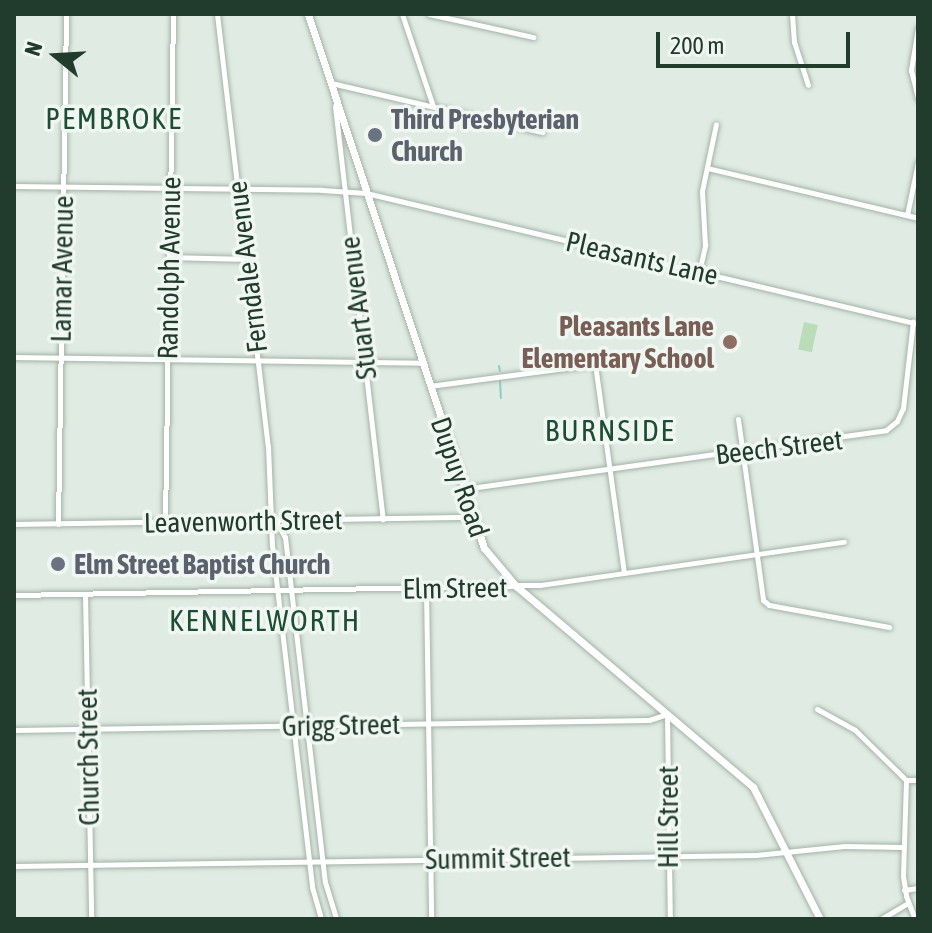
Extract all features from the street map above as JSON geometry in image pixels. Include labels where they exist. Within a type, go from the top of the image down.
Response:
[{"type":"street","name":"Lamar Avenue","points":[[58,524],[66,14]]},
{"type":"street","name":"Randolph Avenue","points":[[165,522],[173,14]]},
{"type":"street","name":"Ferndale Avenue","points":[[217,14],[258,361],[274,520],[272,545],[277,590],[309,861],[321,919]]},
{"type":"street","name":"Dupuy Road","points":[[308,14],[462,489],[484,548],[516,586],[753,787],[820,919]]},
{"type":"street","points":[[402,14],[433,106]]},
{"type":"street","points":[[429,14],[533,37]]},
{"type":"street","points":[[792,14],[794,42],[808,85]]},
{"type":"street","points":[[918,28],[912,78],[918,99]]},
{"type":"street","points":[[330,83],[542,132]]},
{"type":"street","name":"Stuart Avenue","points":[[335,97],[383,519]]},
{"type":"street","points":[[699,272],[705,245],[702,191],[716,124]]},
{"type":"street","points":[[907,215],[918,162]]},
{"type":"street","points":[[707,168],[918,218]]},
{"type":"street","name":"Pleasants Lane","points":[[14,186],[366,193],[916,323]]},
{"type":"street","points":[[169,257],[246,259]]},
{"type":"street","name":"Beech Street","points":[[462,489],[863,436],[893,425],[903,408],[916,323]]},
{"type":"street","points":[[14,357],[421,363]]},
{"type":"street","points":[[429,386],[595,364],[624,574]]},
{"type":"street","points":[[738,419],[763,600],[769,605],[889,627]]},
{"type":"street","name":"Leavenworth Street","points":[[14,524],[472,517]]},
{"type":"street","name":"Ferndale Avenue","points":[[274,520],[285,537],[327,893],[336,919]]},
{"type":"street","name":"Elm Street","points":[[14,595],[516,586],[624,574],[844,542]]},
{"type":"street","points":[[426,589],[431,919]]},
{"type":"street","name":"Church Street","points":[[85,594],[91,919]]},
{"type":"street","points":[[817,709],[855,730],[906,780],[918,780]]},
{"type":"street","name":"Grigg Street","points":[[14,730],[649,720],[667,714]]},
{"type":"street","name":"Hill Street","points":[[667,714],[670,919]]},
{"type":"street","points":[[906,780],[902,847],[904,890],[915,919]]},
{"type":"street","name":"Summit Street","points":[[14,866],[668,855],[788,852],[845,846],[902,847]]},
{"type":"street","points":[[904,890],[918,888]]},
{"type":"street","points":[[881,919],[908,903]]},
{"type":"green space","points":[[804,322],[818,325],[812,352],[798,349]]},
{"type":"waterway","points":[[499,366],[500,371]]},
{"type":"waterway","points":[[500,381],[501,398]]},
{"type":"place","name":"Third Presbyterian Church","points":[[375,135]]},
{"type":"place","name":"Pleasants Lane Elementary School","points":[[730,342]]},
{"type":"place","name":"Elm Street Baptist Church","points":[[58,564]]},
{"type":"district","name":"PEMBROKE","points":[[114,118]]},
{"type":"district","name":"BURNSIDE","points":[[610,430]]},
{"type":"district","name":"KENNELWORTH","points":[[265,620]]}]
